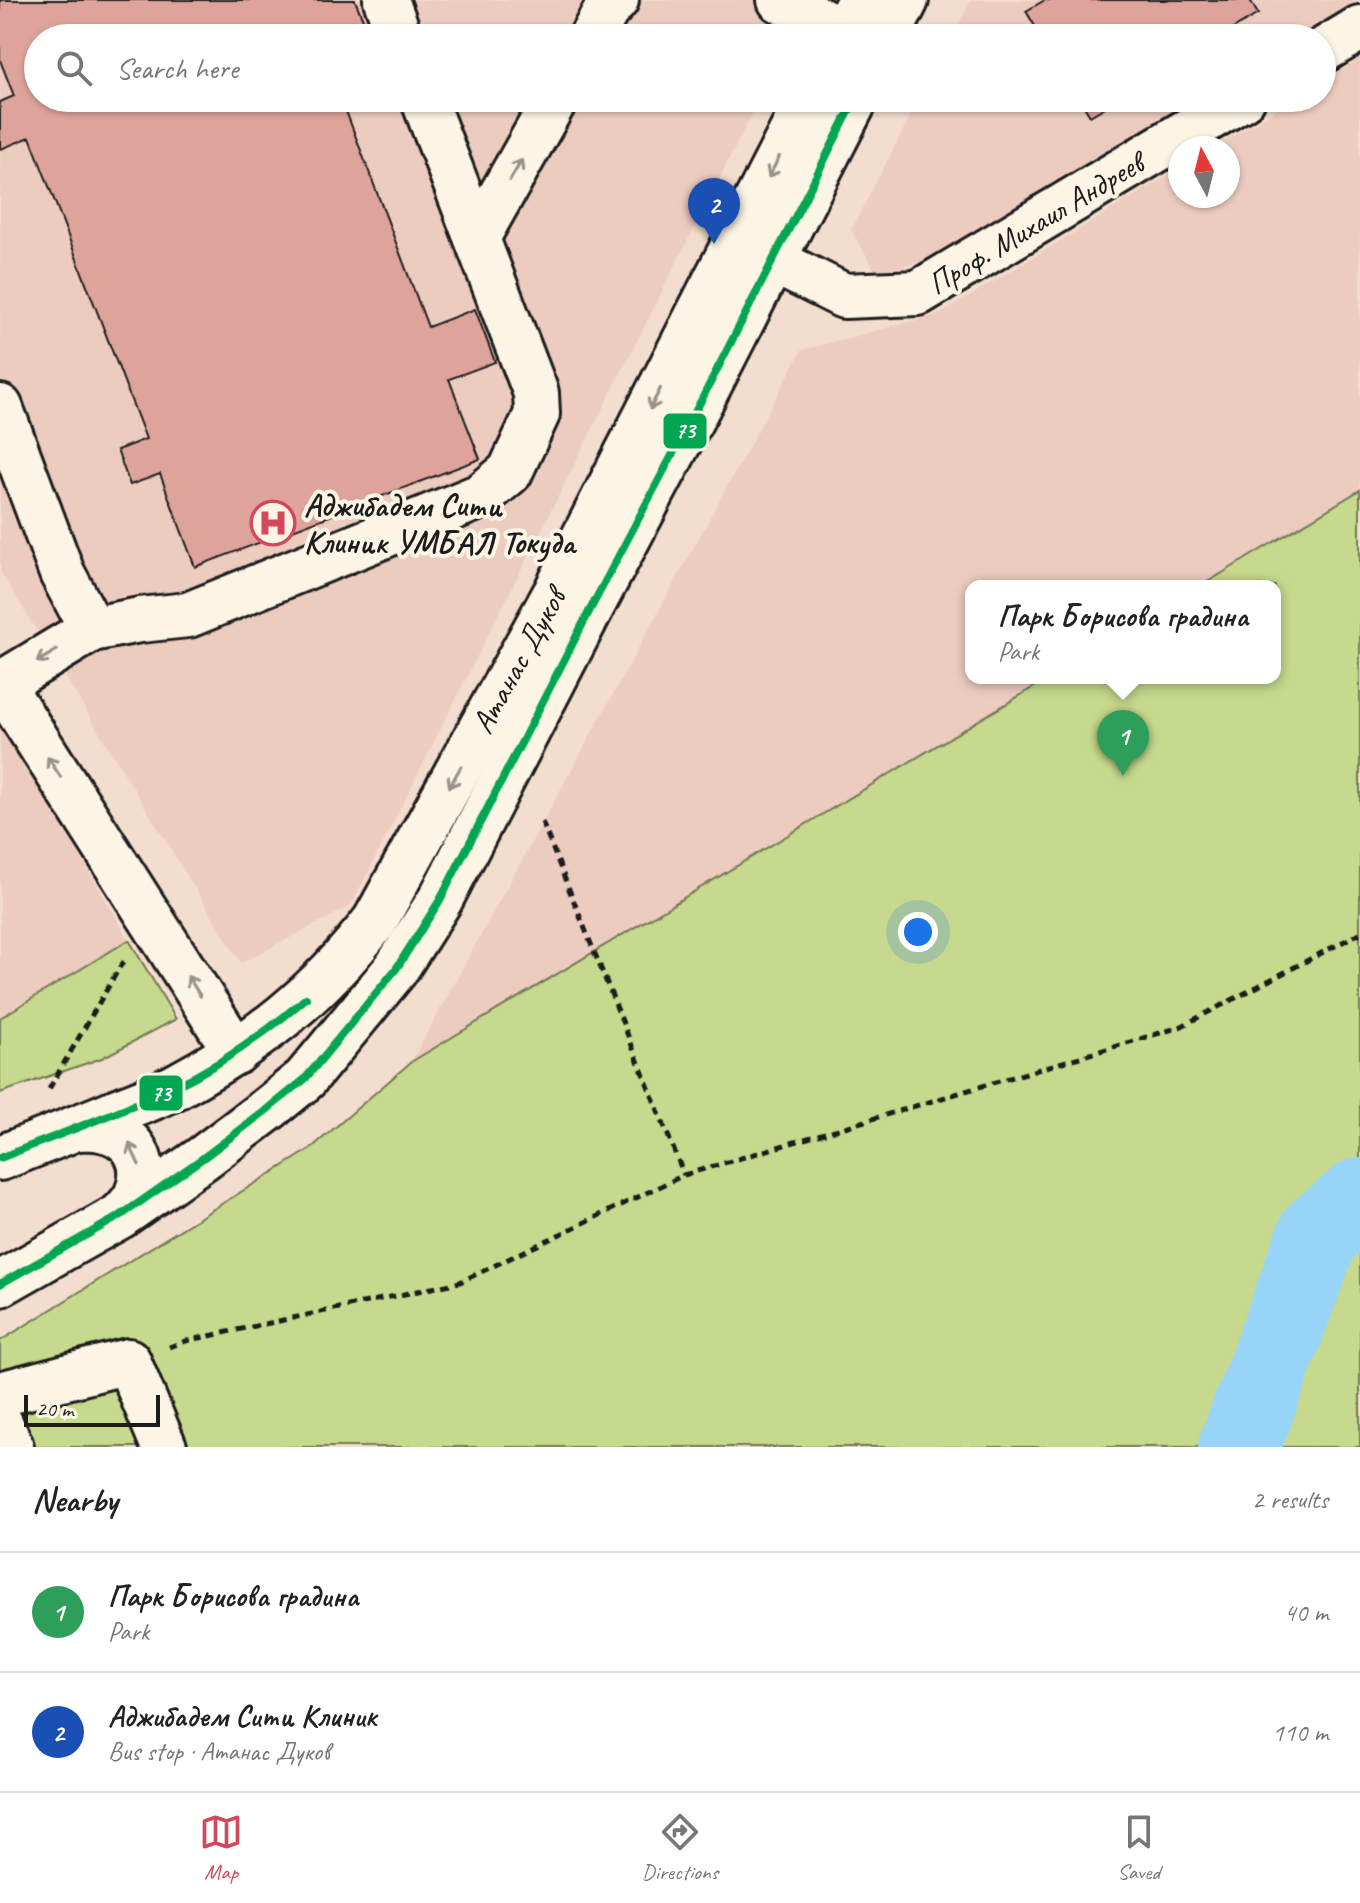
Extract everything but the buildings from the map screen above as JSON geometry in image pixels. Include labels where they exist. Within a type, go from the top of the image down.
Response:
[{"type":"main road","points":[[386,0],[395,24]]},
{"type":"main road","points":[[599,24],[616,0]]},
{"type":"main road","points":[[780,0],[851,15]]},
{"type":"main road","points":[[894,24],[906,0]]},
{"type":"main road","points":[[1336,43],[1360,28]]},
{"type":"main road","points":[[236,1052],[1,683],[92,629],[188,615],[481,496],[510,472],[537,414],[536,393],[428,112]]},
{"type":"main road","points":[[477,238],[548,112]]},
{"type":"main road","name":"Атанас Дуков","points":[[0,1158],[174,1087],[236,1052],[289,1013],[349,955],[375,921],[556,592],[802,112]]},
{"type":"main road","name":"Атанас Дуков","points":[[0,1284],[120,1216],[214,1150],[305,1079],[396,969],[440,900],[849,112]]},
{"type":"main road","name":"Проф. Михаил Андреев","points":[[772,260],[844,296],[918,293],[1220,112]]},
{"type":"main road","points":[[0,407],[62,573],[92,629]]},
{"type":"main road","points":[[76,1128],[100,1128],[124,1137],[138,1155],[141,1183],[134,1200],[120,1216]]},
{"type":"main road","points":[[0,1394],[128,1361],[164,1447]]},
{"type":"main road","points":[[0,1423],[11,1447]]},
{"type":"path","points":[[542,822],[684,1175]]},
{"type":"path","points":[[42,1100],[121,965],[158,930]]},
{"type":"path","points":[[128,1361],[186,1341],[460,1282],[684,1175],[1180,1027],[1360,933]]},
{"type":"shaded area","name":"Аджибадем Сити Клиник УМБАЛ Токуда","points":[[0,0],[801,0],[793,24],[24,24],[24,112],[753,112],[351,906],[241,963],[0,571]]},
{"type":"shaded area","points":[[971,0],[1360,0],[1321,24],[958,24]]},
{"type":"shaded area","points":[[1360,59],[1360,490],[1211,580],[965,580],[965,684],[1039,684],[411,1062],[802,350],[940,314],[1168,175],[1168,208],[1240,208],[1240,136],[1233,136],[1272,112],[1336,112],[1336,74]]},
{"type":"shaded area","points":[[913,112],[1174,112],[924,261],[876,272],[851,230]]},
{"type":"shaded area","points":[[0,717],[129,940],[0,1018]]},
{"type":"green space","points":[[1360,490],[1360,1447],[0,1447],[0,1341],[309,1150],[411,1062],[1039,684],[1281,684],[1281,580],[1211,580]]},
{"type":"green space","points":[[129,940],[176,1019],[102,1058],[0,1093],[0,1018]]},
{"type":"waterway","points":[[1239,1447],[1319,1233],[1360,1199]]},
{"type":"transit line","name":"73","points":[[0,1284],[120,1216],[268,1109],[305,1079],[396,969],[440,900],[849,112]]},
{"type":"transit line","name":"73","points":[[0,1158],[130,1107],[190,1079],[242,1048],[306,998]]},
{"type":"place","name":"Аджибадем Сити Клиник","points":[[714,244]]},
{"type":"place","name":"Аджибадем Сити Клиник УМБАЛ Токуда","points":[[273,523]]},
{"type":"place","name":"Парк Борисова градина","points":[[1123,776]]}]
